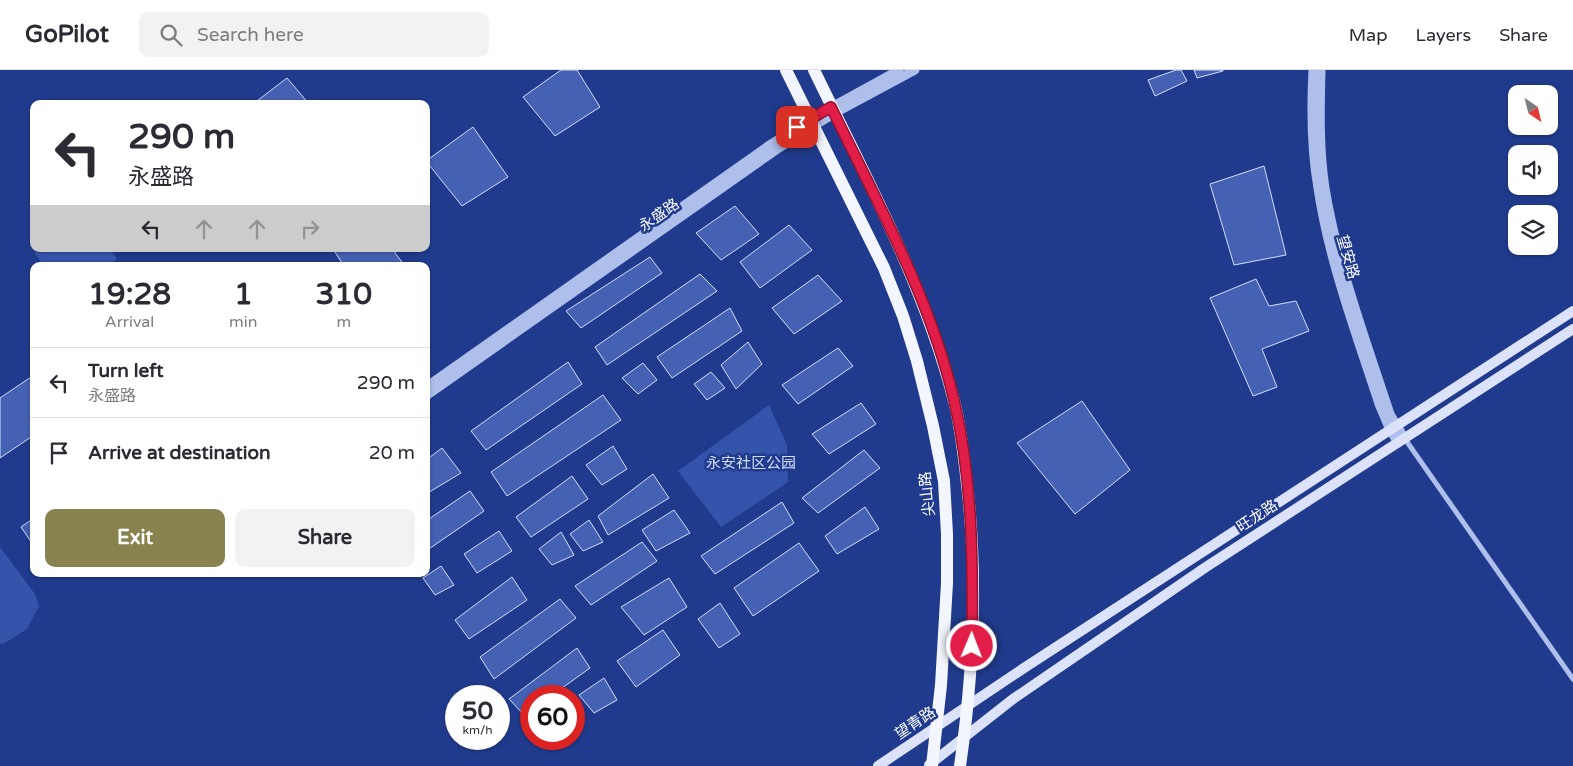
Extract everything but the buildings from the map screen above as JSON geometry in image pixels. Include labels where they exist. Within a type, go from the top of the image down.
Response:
[{"type":"main road","name":"尖山路","points":[[786,70],[884,268],[900,308],[917,361],[933,426],[944,481],[947,584],[941,685],[930,765]]},
{"type":"main road","points":[[814,70],[912,275],[937,342],[953,398],[964,458],[972,538],[971,663],[960,766]]},
{"type":"main road","name":"旺龙路","points":[[968,705],[1573,311]]},
{"type":"main road","name":"旺龙路","points":[[964,738],[1013,699],[1206,567],[1573,329]]},
{"type":"main road","name":"望青路","points":[[878,766],[968,705]]},
{"type":"main road","points":[[930,765],[964,738]]},
{"type":"street","name":"永盛路","points":[[430,384],[771,144],[833,110],[899,70]]},
{"type":"street","name":"永盛路","points":[[833,110],[915,70]]},
{"type":"street","name":"望安路","points":[[1314,70],[1312,105],[1313,143],[1317,187],[1326,233],[1379,404],[1402,441]]},
{"type":"street","name":"望安路","points":[[1321,70],[1321,144],[1325,187],[1334,231],[1394,428]]},
{"type":"street","name":"永盛路","points":[[430,393],[768,156],[812,122]]},
{"type":"street","points":[[1402,441],[1573,679]]},
{"type":"green space","points":[[34,252],[112,252],[117,259],[113,262],[41,262]]},
{"type":"green space","name":"永安社区公园","points":[[769,405],[787,445],[788,482],[721,527],[678,471]]},
{"type":"green space","points":[[0,547],[35,594],[39,606],[27,629],[5,643],[0,644]]},
{"type":"route","points":[[797,127],[831,107],[912,275],[937,342],[959,422],[969,498],[972,538],[972,646]]}]
